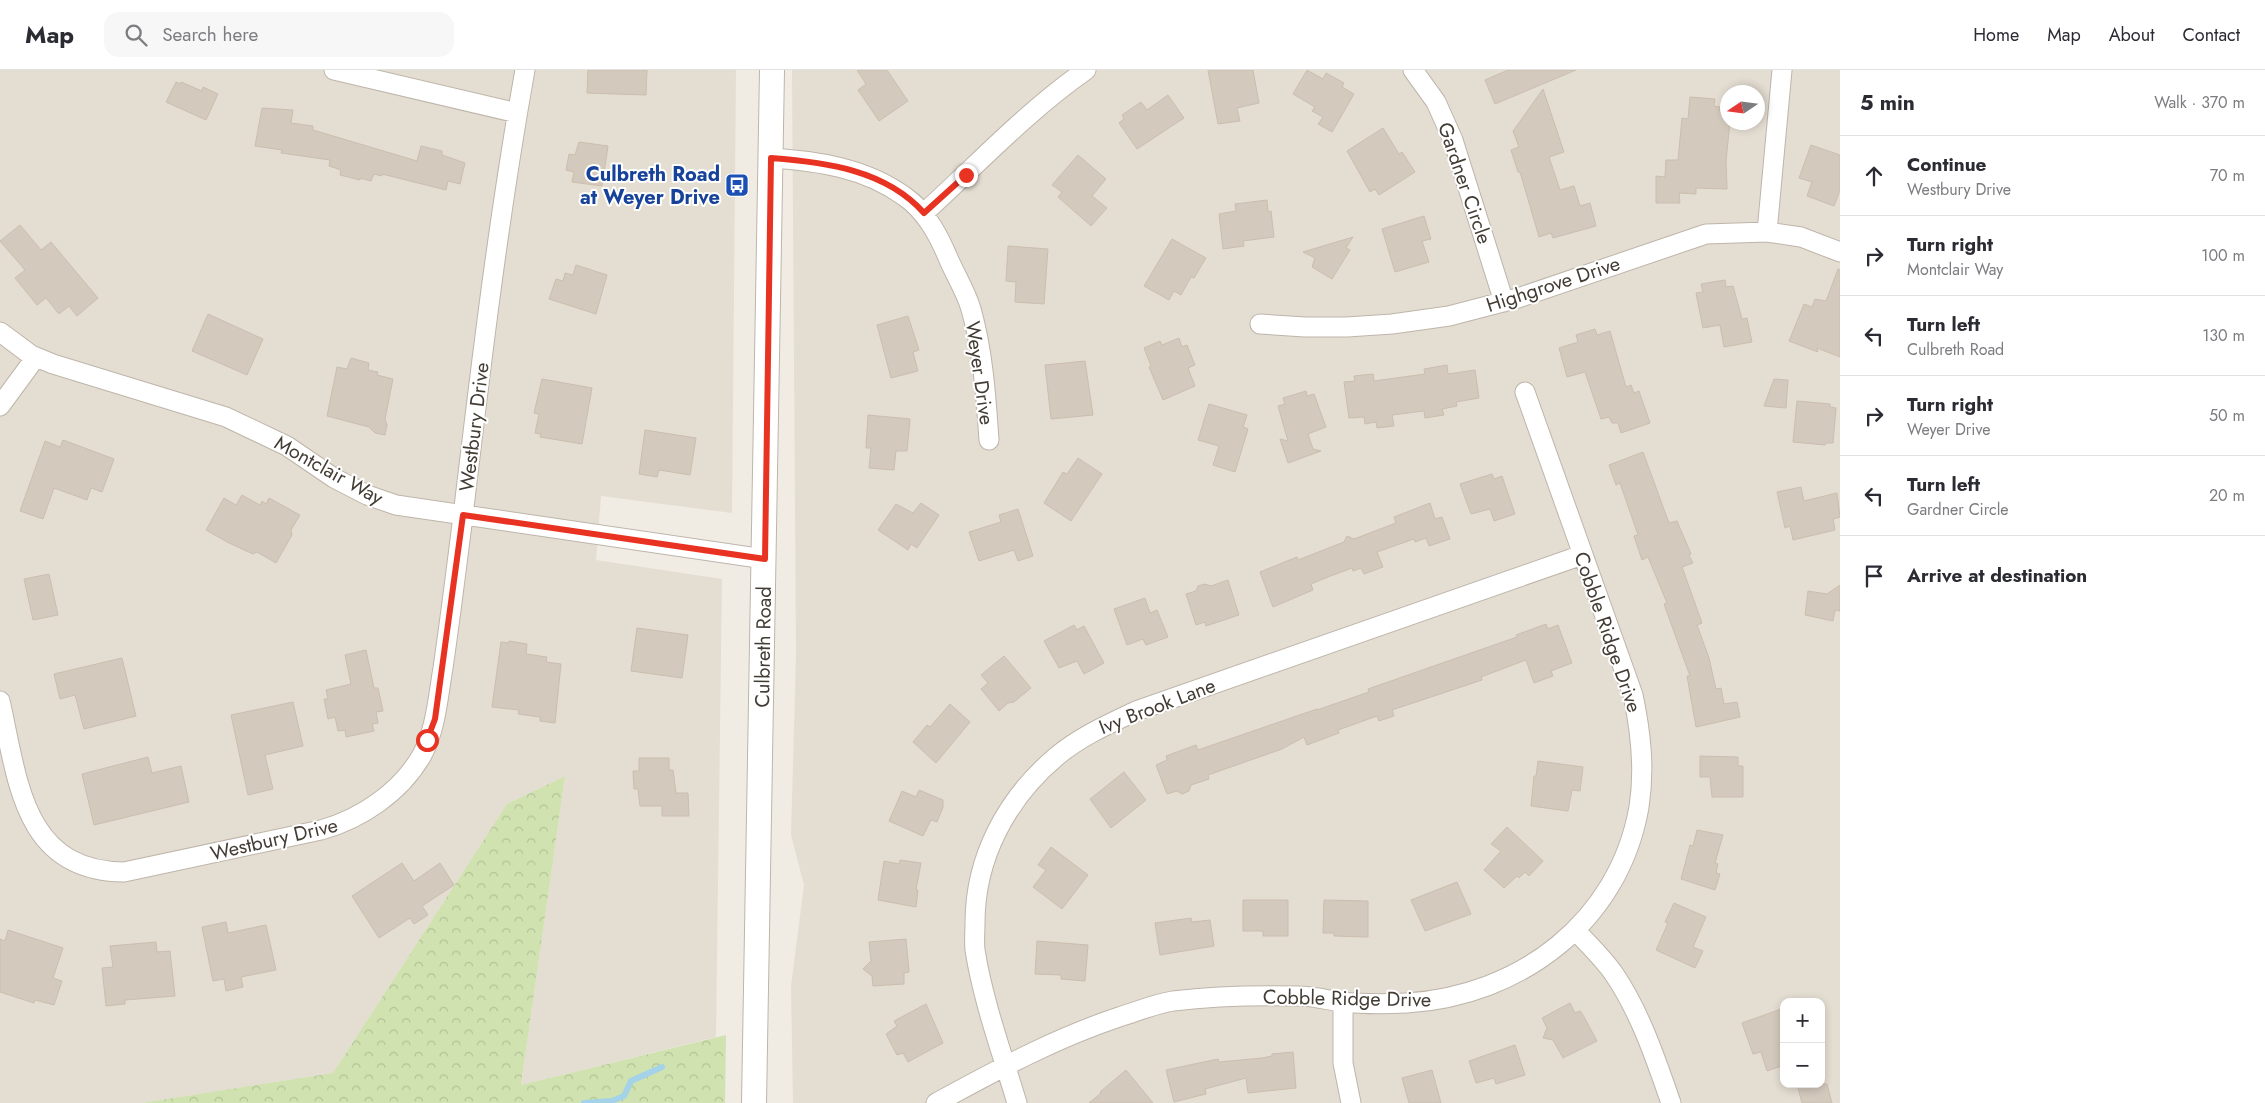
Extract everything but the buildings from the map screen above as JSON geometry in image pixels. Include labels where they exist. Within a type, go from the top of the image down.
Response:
[{"type":"street","points":[[334,70],[517,113]]},
{"type":"street","name":"Westbury Drive","points":[[0,701],[19,785],[30,816],[41,837],[59,854],[91,869],[124,872],[340,825],[381,800],[400,784],[422,755],[435,719],[517,113],[525,70]]},
{"type":"street","name":"Culbreth Road","points":[[754,1103],[765,559],[772,70]]},
{"type":"street","points":[[924,213],[966,175],[1011,129],[1086,70]]},
{"type":"street","name":"Gardner Circle","points":[[1413,70],[1436,102],[1453,140],[1504,302]]},
{"type":"street","points":[[1767,232],[1782,70]]},
{"type":"street","name":"Weyer Drive","points":[[771,158],[803,160],[848,168],[892,188],[906,197],[924,213],[941,242],[970,307],[985,377],[989,440]]},
{"type":"street","name":"Highgrove Drive","points":[[1260,324],[1330,327],[1392,324],[1450,316],[1504,302],[1706,234],[1767,232],[1801,237],[1840,252]]},
{"type":"street","name":"Montclair Way","points":[[0,332],[36,356],[104,381],[152,393],[226,417],[287,446],[334,478],[367,496],[396,505],[765,559]]},
{"type":"street","points":[[0,406],[36,356]]},
{"type":"street","name":"Cobble Ridge Drive","points":[[936,1103],[1006,1065],[1075,1032],[1171,1002],[1205,998],[1301,996],[1343,1002],[1406,1003],[1441,999],[1472,991],[1506,979],[1541,960],[1576,931],[1595,910],[1624,858],[1639,807],[1642,750],[1633,696],[1525,392]]},
{"type":"street","name":"Ivy Brook Lane","points":[[1017,1103],[975,948],[977,883],[988,850],[1006,816],[1026,785],[1058,755],[1090,732],[1136,711],[1582,555]]},
{"type":"street","points":[[1576,931],[1602,958],[1626,996],[1644,1032],[1671,1103]]},
{"type":"street","points":[[1343,1002],[1343,1063],[1350,1103]]},
{"type":"shaded area","points":[[0,70],[736,70],[732,513],[601,496],[596,560],[722,579],[716,1037],[521,1085],[565,776],[507,804],[333,1073],[141,1103],[0,1103]]},
{"type":"shaded area","points":[[792,70],[1840,70],[1840,1103],[793,1103],[791,986],[804,885],[791,835],[796,656]]},
{"type":"green space","points":[[565,776],[521,1085],[726,1035],[725,1103],[141,1103],[333,1073],[507,804]]},
{"type":"waterway","points":[[584,1103],[612,1101],[624,1096],[631,1081],[662,1067]]},
{"type":"place","name":"Culbreth Road at Weyer Drive","points":[[737,185]]},
{"type":"route","points":[[427,740],[435,719],[463,515],[765,559],[771,158],[803,160],[848,168],[892,188],[906,197],[924,213],[966,175]]}]
